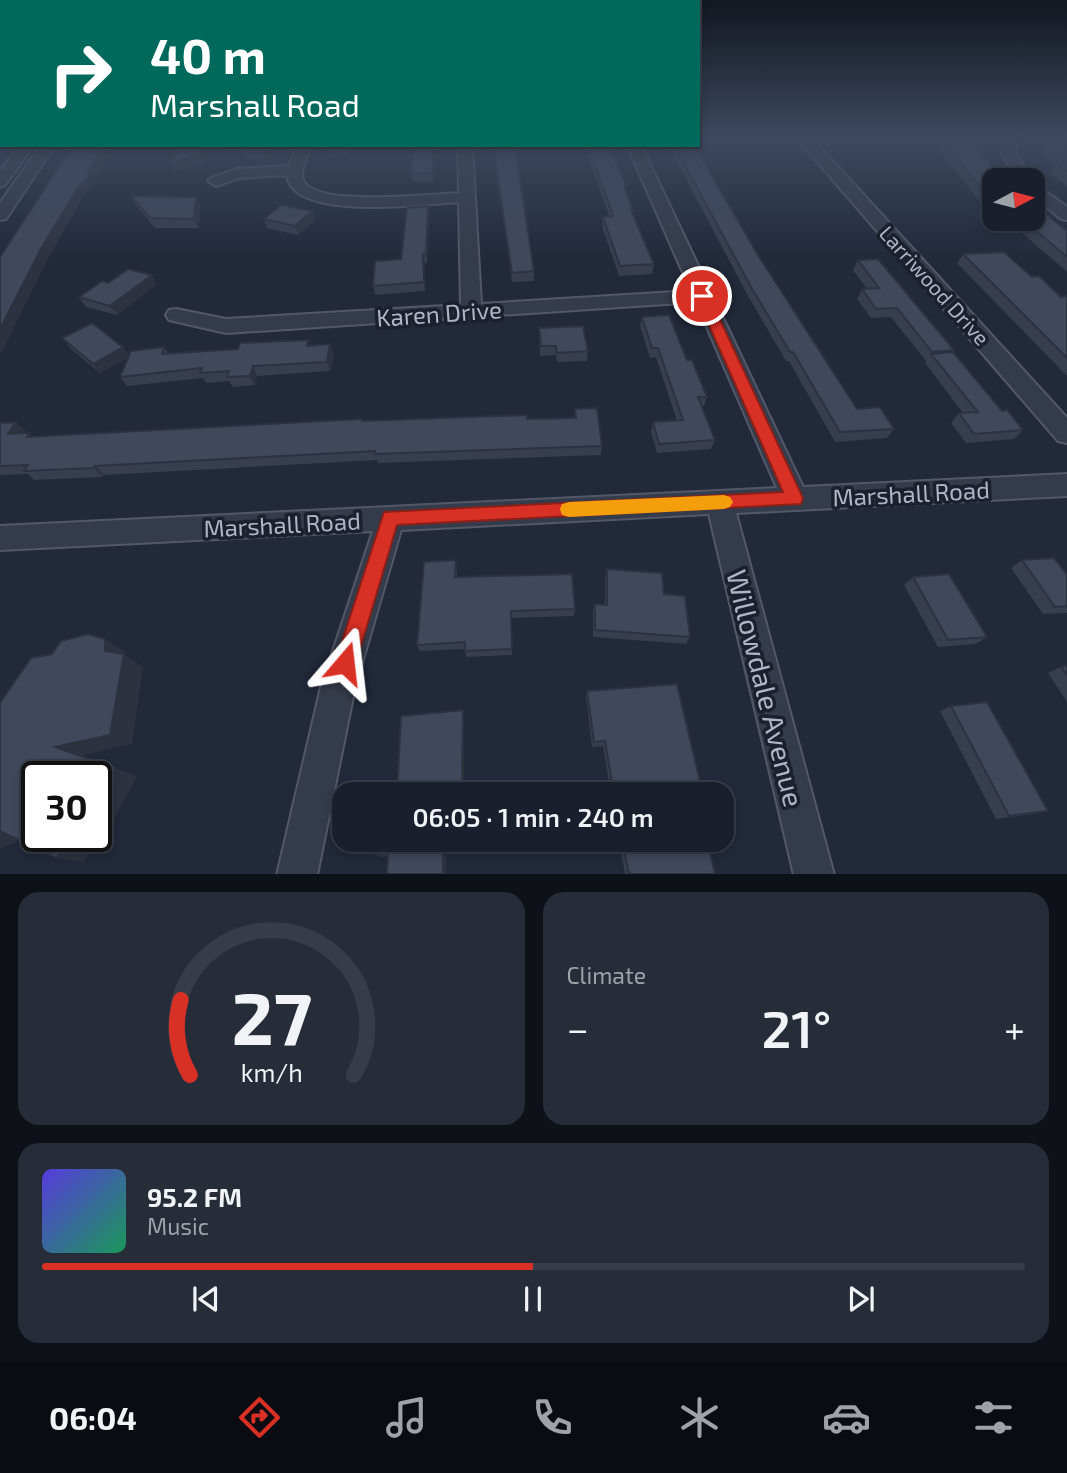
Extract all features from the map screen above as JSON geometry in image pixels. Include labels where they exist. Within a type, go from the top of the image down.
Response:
[{"type":"street","points":[[0,215],[26,178]]},
{"type":"street","points":[[216,181],[229,178]]},
{"type":"street","points":[[295,178],[298,188],[317,198],[330,201],[467,197]]},
{"type":"street","points":[[467,178],[471,311]]},
{"type":"street","points":[[649,178],[795,498]]},
{"type":"street","name":"Larriwood Drive","points":[[839,178],[1067,434]]},
{"type":"street","points":[[1045,197],[1067,215]]},
{"type":"street","name":"Karen Drive","points":[[176,315],[226,326],[702,296]]},
{"type":"street","name":"Marshall Road","points":[[0,538],[795,498],[1064,490]]},
{"type":"street","name":"Willowdale Avenue","points":[[720,502],[814,874]]},
{"type":"street","points":[[297,874],[338,687],[391,518]]},
{"type":"building","points":[[52,178],[87,178],[42,247],[0,329],[0,257]]},
{"type":"building","points":[[498,178],[520,178],[534,271],[512,273]]},
{"type":"building","points":[[600,178],[623,178],[631,210],[654,264],[620,266],[603,217],[613,216]]},
{"type":"building","points":[[692,178],[713,178],[758,255],[857,409],[880,407],[894,429],[840,432],[751,287]]},
{"type":"building","points":[[973,178],[982,178],[982,188]]},
{"type":"building","points":[[131,196],[196,197],[194,219],[150,218]]},
{"type":"building","points":[[281,205],[312,211],[295,226],[264,219]]},
{"type":"building","points":[[428,206],[426,254],[423,254],[424,282],[373,286],[375,261],[401,259],[407,208]]},
{"type":"building","points":[[1045,213],[1067,231],[1067,257],[1036,231],[1045,231]]},
{"type":"building","points":[[1004,252],[1032,277],[1039,276],[1061,297],[1067,296],[1067,358],[963,254]]},
{"type":"building","points":[[878,259],[954,350],[932,352],[897,308],[876,309],[862,289],[879,288],[858,260]]},
{"type":"building","points":[[128,269],[152,275],[110,306],[79,297],[102,281],[108,283]]},
{"type":"building","points":[[669,315],[687,360],[692,360],[707,397],[698,397],[715,440],[659,444],[653,422],[683,420],[658,348],[652,348],[642,317]]},
{"type":"building","points":[[92,323],[123,347],[93,364],[62,338]]},
{"type":"building","points":[[583,326],[588,351],[557,353],[556,346],[541,346],[539,328]]},
{"type":"building","points":[[308,340],[307,346],[330,344],[327,362],[253,366],[250,376],[227,377],[229,371],[200,373],[202,368],[120,377],[131,351],[164,347],[162,354],[238,349],[240,343]]},
{"type":"building","points":[[953,352],[1002,411],[1007,410],[1023,430],[974,434],[959,413],[978,412],[931,354]]},
{"type":"building","points":[[597,408],[602,446],[375,454],[375,451],[24,471],[28,465],[0,466],[0,423],[16,422],[8,434],[30,433],[27,437],[362,419],[527,415],[527,419],[576,418],[575,409]]},
{"type":"building","points":[[1054,558],[1067,575],[1067,606],[1055,607],[1022,560]]},
{"type":"building","points":[[456,560],[455,577],[572,574],[575,609],[511,611],[512,649],[465,651],[465,642],[417,645],[424,562]]},
{"type":"building","points":[[607,569],[662,573],[664,594],[685,596],[690,637],[595,630],[595,604],[607,605]]},
{"type":"building","points":[[949,574],[987,637],[948,640],[913,577]]},
{"type":"building","points":[[88,634],[105,639],[105,651],[124,654],[110,735],[55,747],[95,761],[21,761],[21,841],[0,831],[0,703],[31,658],[52,654],[61,641]]},
{"type":"building","points":[[677,684],[700,782],[612,782],[605,741],[594,742],[587,691]]},
{"type":"building","points":[[987,702],[1048,811],[1009,816],[951,706]]},
{"type":"building","points":[[463,710],[462,782],[398,782],[401,716]]},
{"type":"building","points":[[44,852],[60,852],[56,858]]},
{"type":"building","points":[[376,852],[443,852],[443,874],[387,874],[388,854],[376,855]]},
{"type":"building","points":[[624,852],[710,852],[715,874],[629,874]]},
{"type":"slow traffic","points":[[569,509],[724,502]]},
{"type":"route","points":[[345,663],[391,518],[795,498],[702,296]]}]
